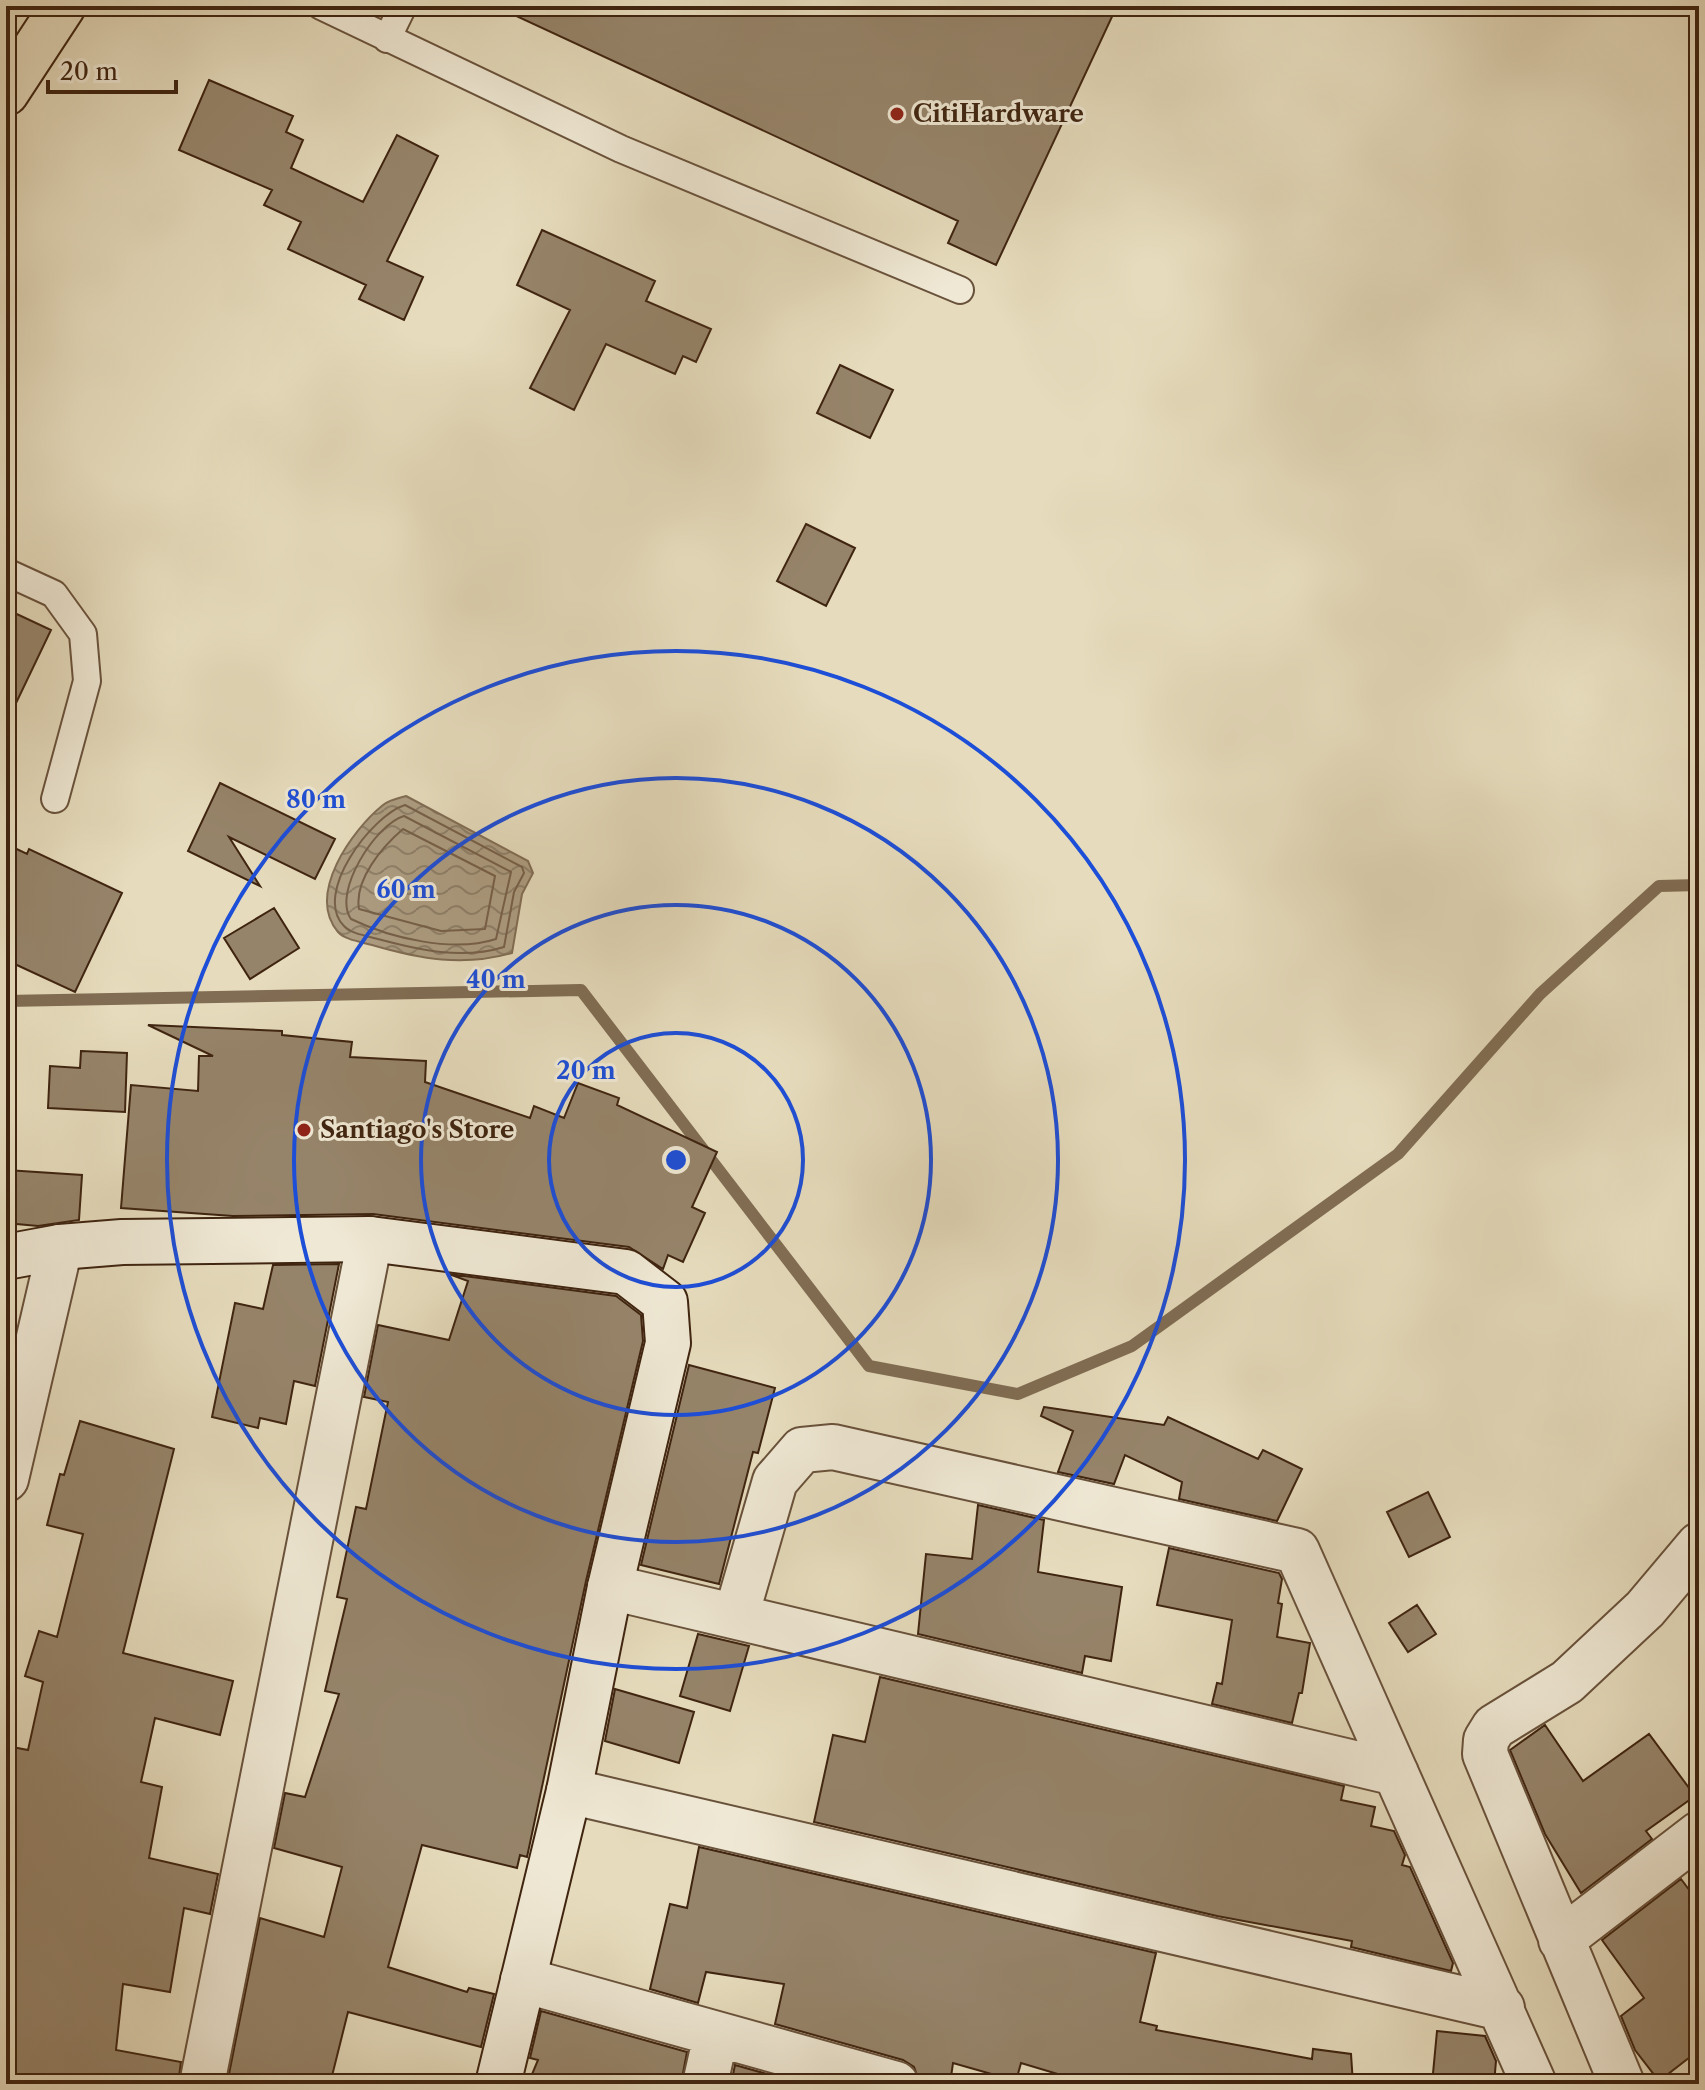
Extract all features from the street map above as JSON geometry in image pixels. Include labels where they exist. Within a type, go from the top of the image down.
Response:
[{"type":"highway","points":[[6,93],[63,6]]},
{"type":"street","points":[[202,2084],[370,1239]]},
{"type":"street","points":[[6,1257],[60,1247],[122,1242],[370,1239],[626,1272],[665,1302],[668,1343],[610,1587],[569,1791],[498,2084]]},
{"type":"street","points":[[6,1479],[60,1247]]},
{"type":"street","points":[[736,1616],[775,1481],[802,1450],[833,1447],[1291,1547],[1297,1551],[1534,2084]]},
{"type":"street","points":[[1622,2084],[1485,1754],[1486,1740],[1494,1727],[1567,1682],[1645,1609],[1699,1545]]},
{"type":"street","points":[[610,1587],[1396,1773]]},
{"type":"street","points":[[569,1791],[1502,2008]]},
{"type":"street","points":[[1561,1940],[1699,1834]]},
{"type":"street","points":[[523,1980],[896,2084]]},
{"type":"street","points":[[705,2084],[716,2035]]},
{"type":"lane","points":[[321,6],[621,149],[960,290]]},
{"type":"lane","points":[[387,39],[403,6]]},
{"type":"lane","points":[[6,572],[54,594],[83,634],[87,681],[55,799]]},
{"type":"water","points":[[406,796],[528,861],[533,873],[522,894],[512,953],[476,960],[442,960],[349,939],[338,932],[329,917],[327,900],[337,864],[358,830],[371,816],[385,803]]},
{"type":"building","name":"CitiHardware","points":[[495,6],[1117,6],[996,265],[948,243],[958,221]]},
{"type":"building","points":[[209,80],[293,116],[286,132],[303,140],[291,168],[363,202],[397,135],[438,156],[387,261],[423,277],[404,320],[359,299],[366,285],[288,249],[301,222],[264,205],[272,190],[179,150]]},
{"type":"building","points":[[542,230],[655,281],[646,301],[711,329],[696,362],[683,356],[675,374],[606,344],[574,410],[530,388],[570,310],[517,285]]},
{"type":"building","points":[[840,365],[893,390],[870,438],[817,413]]},
{"type":"building","points":[[806,524],[855,548],[826,606],[777,581]]},
{"type":"building","points":[[6,609],[51,630],[6,724]]},
{"type":"building","points":[[220,783],[335,839],[315,879],[229,837],[260,886],[188,851]]},
{"type":"building","points":[[6,844],[27,854],[29,849],[122,893],[75,992],[6,960]]},
{"type":"building","points":[[274,908],[299,948],[250,979],[224,938]]},
{"type":"building","points":[[148,1025],[282,1031],[282,1035],[352,1042],[350,1057],[426,1061],[425,1082],[530,1118],[534,1106],[564,1118],[578,1083],[619,1098],[617,1105],[717,1152],[692,1207],[705,1213],[683,1262],[668,1255],[663,1269],[629,1247],[373,1214],[233,1216],[121,1208],[131,1085],[198,1091],[199,1056],[213,1056]]},
{"type":"building","points":[[81,1051],[127,1053],[125,1112],[48,1108],[50,1066],[80,1068]]},
{"type":"building","points":[[6,1170],[82,1175],[79,1220],[38,1226],[6,1223]]},
{"type":"building","points":[[339,1264],[315,1386],[294,1381],[286,1424],[260,1418],[258,1428],[212,1417],[235,1303],[263,1309],[273,1265]]},
{"type":"building","points":[[449,1274],[616,1296],[641,1315],[643,1341],[586,1581],[527,1857],[520,1855],[517,1868],[422,1845],[388,1967],[467,1992],[469,1988],[494,1994],[481,2047],[348,2012],[330,2084],[227,2084],[260,1918],[324,1937],[342,1867],[274,1848],[285,1793],[305,1797],[339,1694],[325,1691],[347,1599],[337,1597],[356,1507],[366,1509],[388,1402],[364,1397],[378,1325],[449,1340],[468,1281]]},
{"type":"building","points":[[689,1365],[775,1388],[758,1453],[753,1452],[719,1584],[641,1565]]},
{"type":"building","points":[[1044,1407],[1164,1425],[1168,1417],[1258,1459],[1263,1450],[1302,1469],[1277,1521],[1179,1499],[1182,1482],[1125,1455],[1114,1484],[1058,1472],[1073,1431],[1041,1416]]},
{"type":"building","points":[[80,1421],[174,1449],[123,1653],[233,1681],[220,1735],[155,1718],[141,1782],[162,1787],[149,1858],[218,1874],[210,1914],[184,1908],[170,1992],[123,1984],[116,2050],[181,2062],[178,2084],[6,2084],[6,1778],[12,1747],[28,1750],[43,1682],[25,1676],[39,1631],[57,1637],[83,1534],[47,1525],[60,1474],[64,1475]]},
{"type":"building","points":[[1428,1492],[1450,1537],[1409,1557],[1387,1512]]},
{"type":"building","points":[[978,1505],[1044,1520],[1038,1572],[1122,1587],[1111,1661],[1085,1656],[1082,1673],[918,1634],[926,1554],[972,1559]]},
{"type":"building","points":[[1169,1548],[1279,1573],[1282,1579],[1278,1603],[1282,1604],[1277,1637],[1310,1643],[1302,1693],[1299,1693],[1292,1723],[1212,1704],[1217,1683],[1222,1684],[1232,1620],[1157,1605]]},
{"type":"building","points":[[1417,1605],[1436,1634],[1408,1652],[1389,1623]]},
{"type":"building","points":[[698,1634],[749,1646],[730,1711],[680,1696]]},
{"type":"building","points":[[880,1677],[1344,1786],[1341,1800],[1375,1807],[1371,1826],[1394,1831],[1405,1855],[1402,1865],[1410,1867],[1453,1963],[1451,1971],[1351,1947],[1352,1941],[1217,1916],[814,1822],[833,1735],[865,1742]]},
{"type":"building","points":[[615,1689],[694,1712],[679,1763],[605,1741]]},
{"type":"building","points":[[1545,1725],[1583,1781],[1649,1734],[1695,1796],[1646,1831],[1652,1839],[1581,1893],[1545,1834],[1510,1750]]},
{"type":"building","points":[[699,1847],[1156,1953],[1140,2022],[1157,2026],[1156,2030],[1312,2059],[1313,2049],[1351,2054],[1353,2084],[1091,2084],[1021,2063],[1016,2081],[953,2063],[950,2084],[920,2084],[914,2067],[903,2060],[775,2024],[784,1984],[706,1972],[698,2003],[650,1989],[670,1904],[687,1908]]},
{"type":"building","points":[[1681,1879],[1699,1903],[1699,2050],[1659,2081],[1635,2050],[1621,2016],[1644,1998],[1602,1940]]},
{"type":"building","points":[[541,2011],[687,2052],[681,2084],[528,2084],[538,2060],[530,2058]]},
{"type":"building","points":[[1437,2031],[1485,2036],[1496,2061],[1494,2084],[1432,2084]]},
{"type":"building","points":[[735,2065],[803,2084],[731,2084]]},
{"type":"waterway","points":[[6,1001],[581,990],[869,1366],[1018,1394],[1132,1346],[1398,1154],[1540,994],[1659,886],[1699,885]]},
{"type":"place","name":"CitiHardware","points":[[897,114]]},
{"type":"place","name":"Santiago's Store","points":[[304,1130]]}]
